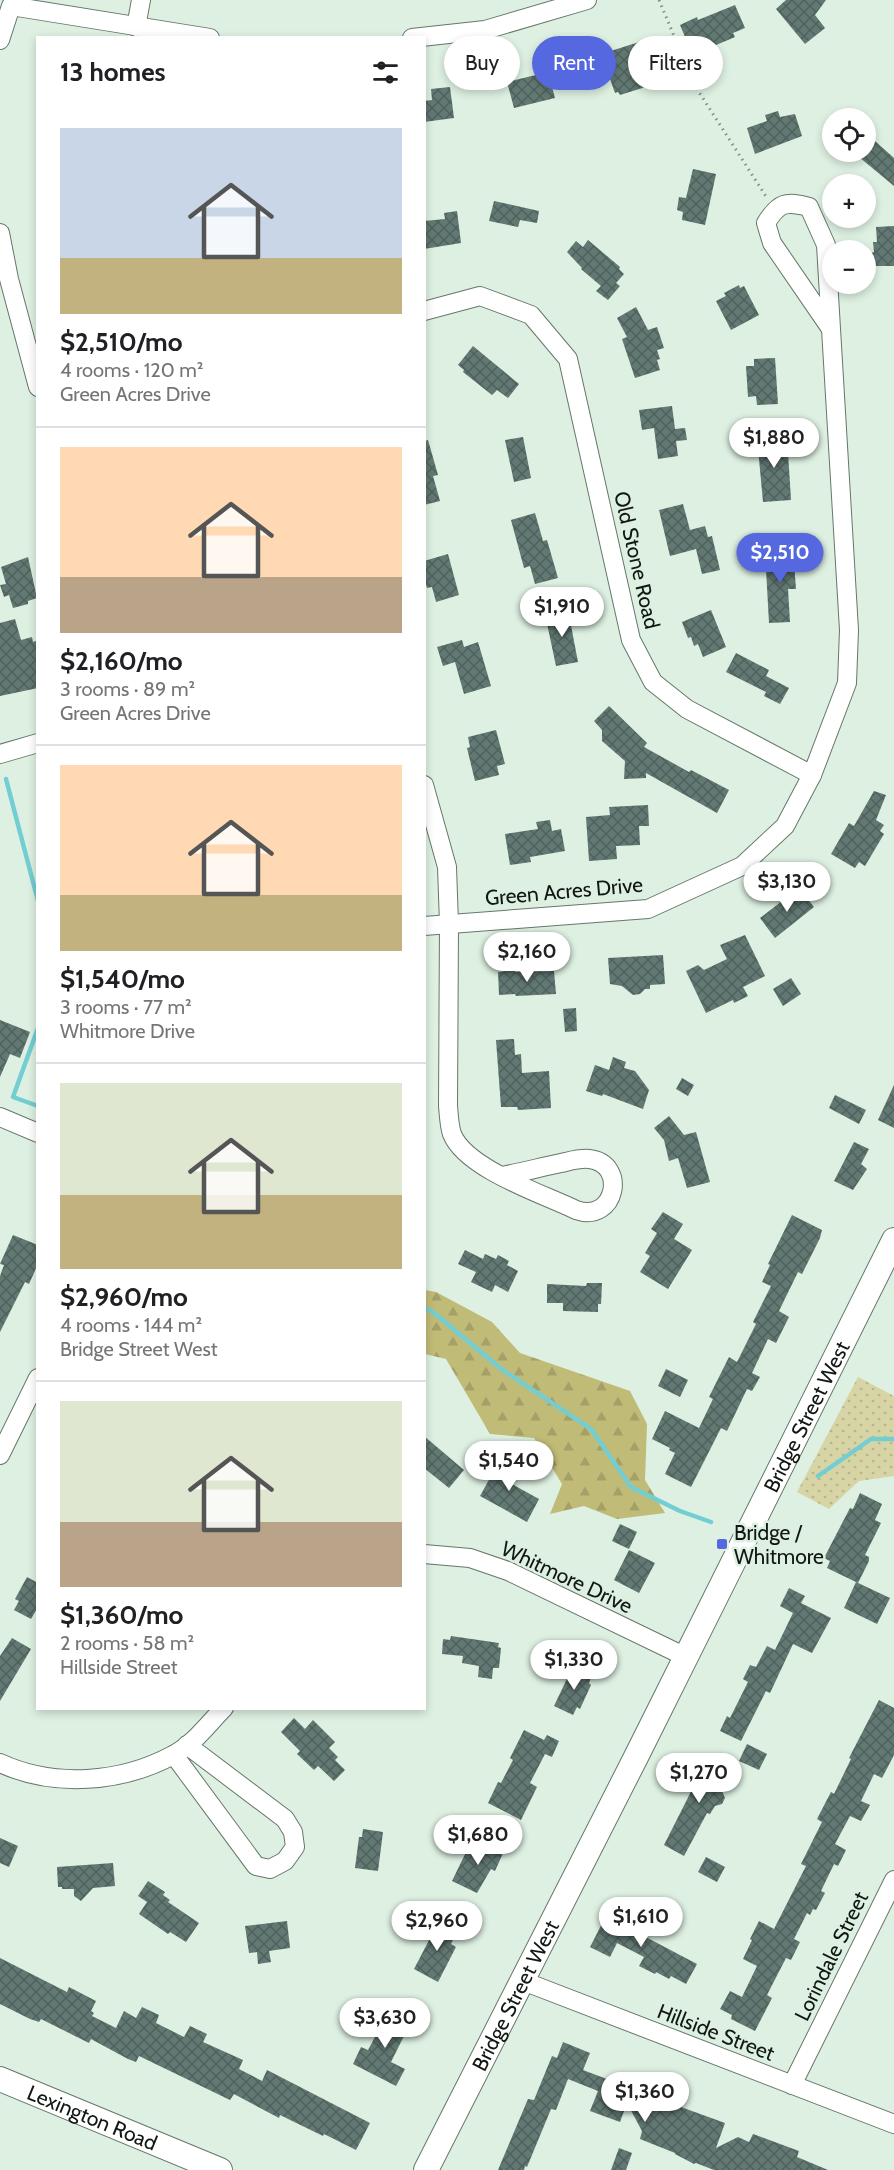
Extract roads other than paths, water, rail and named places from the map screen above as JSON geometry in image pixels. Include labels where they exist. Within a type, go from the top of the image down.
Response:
[{"type":"main road","name":"Bridge Street West","points":[[426,2170],[894,1240]]},
{"type":"main road","name":"Lexington Road","points":[[0,2079],[220,2170]]},
{"type":"street","points":[[136,27],[141,0]]},
{"type":"street","points":[[426,36],[485,30],[587,0]]},
{"type":"street","points":[[0,40],[11,6],[197,36]]},
{"type":"street","name":"Green Acres Drive","points":[[426,926],[648,909],[742,866],[785,826],[812,775],[848,683],[849,630],[826,245],[809,207],[791,203],[774,209],[766,223],[772,243],[831,329]]},
{"type":"street","points":[[0,234],[4,280],[36,381]]},
{"type":"street","name":"Old Stone Road","points":[[426,310],[480,296],[531,315],[561,350],[568,359],[631,640],[653,682],[687,709],[812,775]]},
{"type":"street","points":[[0,754],[36,744]]},
{"type":"street","points":[[426,792],[447,867],[449,1121],[453,1134],[469,1156],[502,1176],[576,1210],[596,1211],[610,1197],[613,1187],[612,1177],[604,1165],[587,1158],[502,1176]]},
{"type":"street","points":[[0,1117],[36,1131]]},
{"type":"street","points":[[2,1445],[36,1382]]},
{"type":"street","name":"Whitmore Drive","points":[[426,1554],[470,1558],[508,1571],[686,1657]]},
{"type":"street","points":[[0,1763],[52,1778],[88,1779],[128,1774],[181,1750],[222,1710]]},
{"type":"street","points":[[181,1750],[285,1819],[293,1832],[295,1847],[285,1861],[270,1869],[256,1866],[181,1750]]},
{"type":"street","name":"Lorindale Street","points":[[792,2085],[894,1880]]},
{"type":"street","name":"Hillside Street","points":[[523,1981],[894,2124]]},
{"type":"waterway","points":[[6,779],[36,893]]},
{"type":"waterway","points":[[36,1034],[13,1097],[36,1105]]},
{"type":"waterway","points":[[426,1309],[433,1312],[500,1368],[591,1429],[631,1487],[680,1511],[711,1522]]},
{"type":"waterway","points":[[818,1476],[871,1439],[894,1439]]},
{"type":"place","name":"Bridge / Whitmore","points":[[722,1544]]}]
